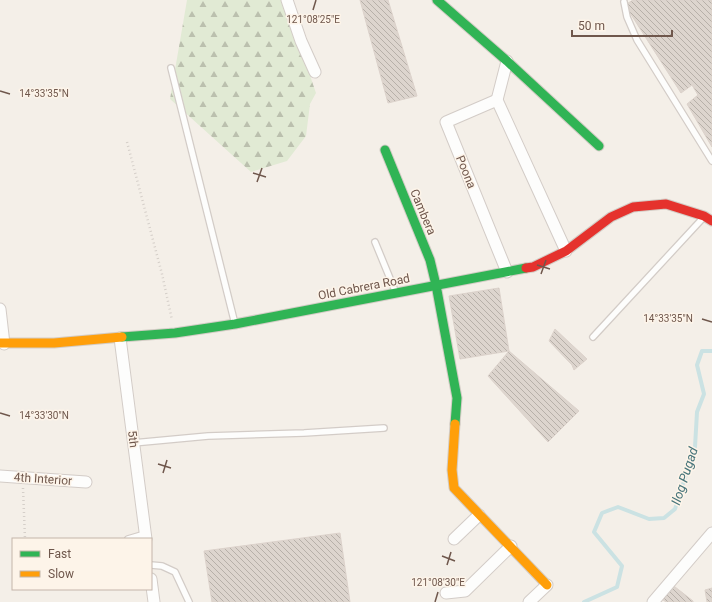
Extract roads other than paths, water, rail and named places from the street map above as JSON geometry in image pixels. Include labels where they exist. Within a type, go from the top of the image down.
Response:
[{"type":"street","points":[[287,0],[301,41],[315,72]]},
{"type":"street","points":[[436,0],[506,61],[599,146]]},
{"type":"street","points":[[506,61],[497,100],[566,251]]},
{"type":"street","name":"Poona","points":[[497,100],[446,122],[507,272]]},
{"type":"street","name":"Cambera","points":[[385,150],[430,260],[436,285],[458,398],[454,427],[452,470],[454,488],[547,585]]},
{"type":"street","name":"Old Cabrera Road","points":[[2,343],[54,343],[175,333],[235,324],[436,285],[533,268],[566,251],[611,217],[633,207],[666,204],[708,219]]},
{"type":"street","points":[[0,309],[2,343]]},
{"type":"street","name":"5th","points":[[120,338],[146,537]]},
{"type":"street","name":"4th Interior","points":[[0,476],[86,482]]},
{"type":"street","points":[[454,539],[479,515]]},
{"type":"street","points":[[653,602],[712,533]]},
{"type":"street","points":[[446,593],[465,591],[510,546]]},
{"type":"street","points":[[529,602],[547,585]]},
{"type":"street","points":[[152,587],[154,602]]},
{"type":"lane","points":[[624,2],[627,17],[637,40],[712,161]]},
{"type":"lane","points":[[172,68],[235,324]]},
{"type":"lane","points":[[593,337],[708,219]]},
{"type":"lane","points":[[375,242],[396,293]]},
{"type":"lane","points":[[133,443],[208,436],[304,433],[384,428]]},
{"type":"lane","points":[[152,565],[162,566],[175,572],[189,602]]},
{"type":"waterway","name":"Ilog Pugad","points":[[584,602],[617,587],[622,566],[594,532],[602,513],[618,507],[649,519],[664,518],[675,509],[695,447],[697,412],[704,394],[697,365],[702,351],[712,351]]}]
